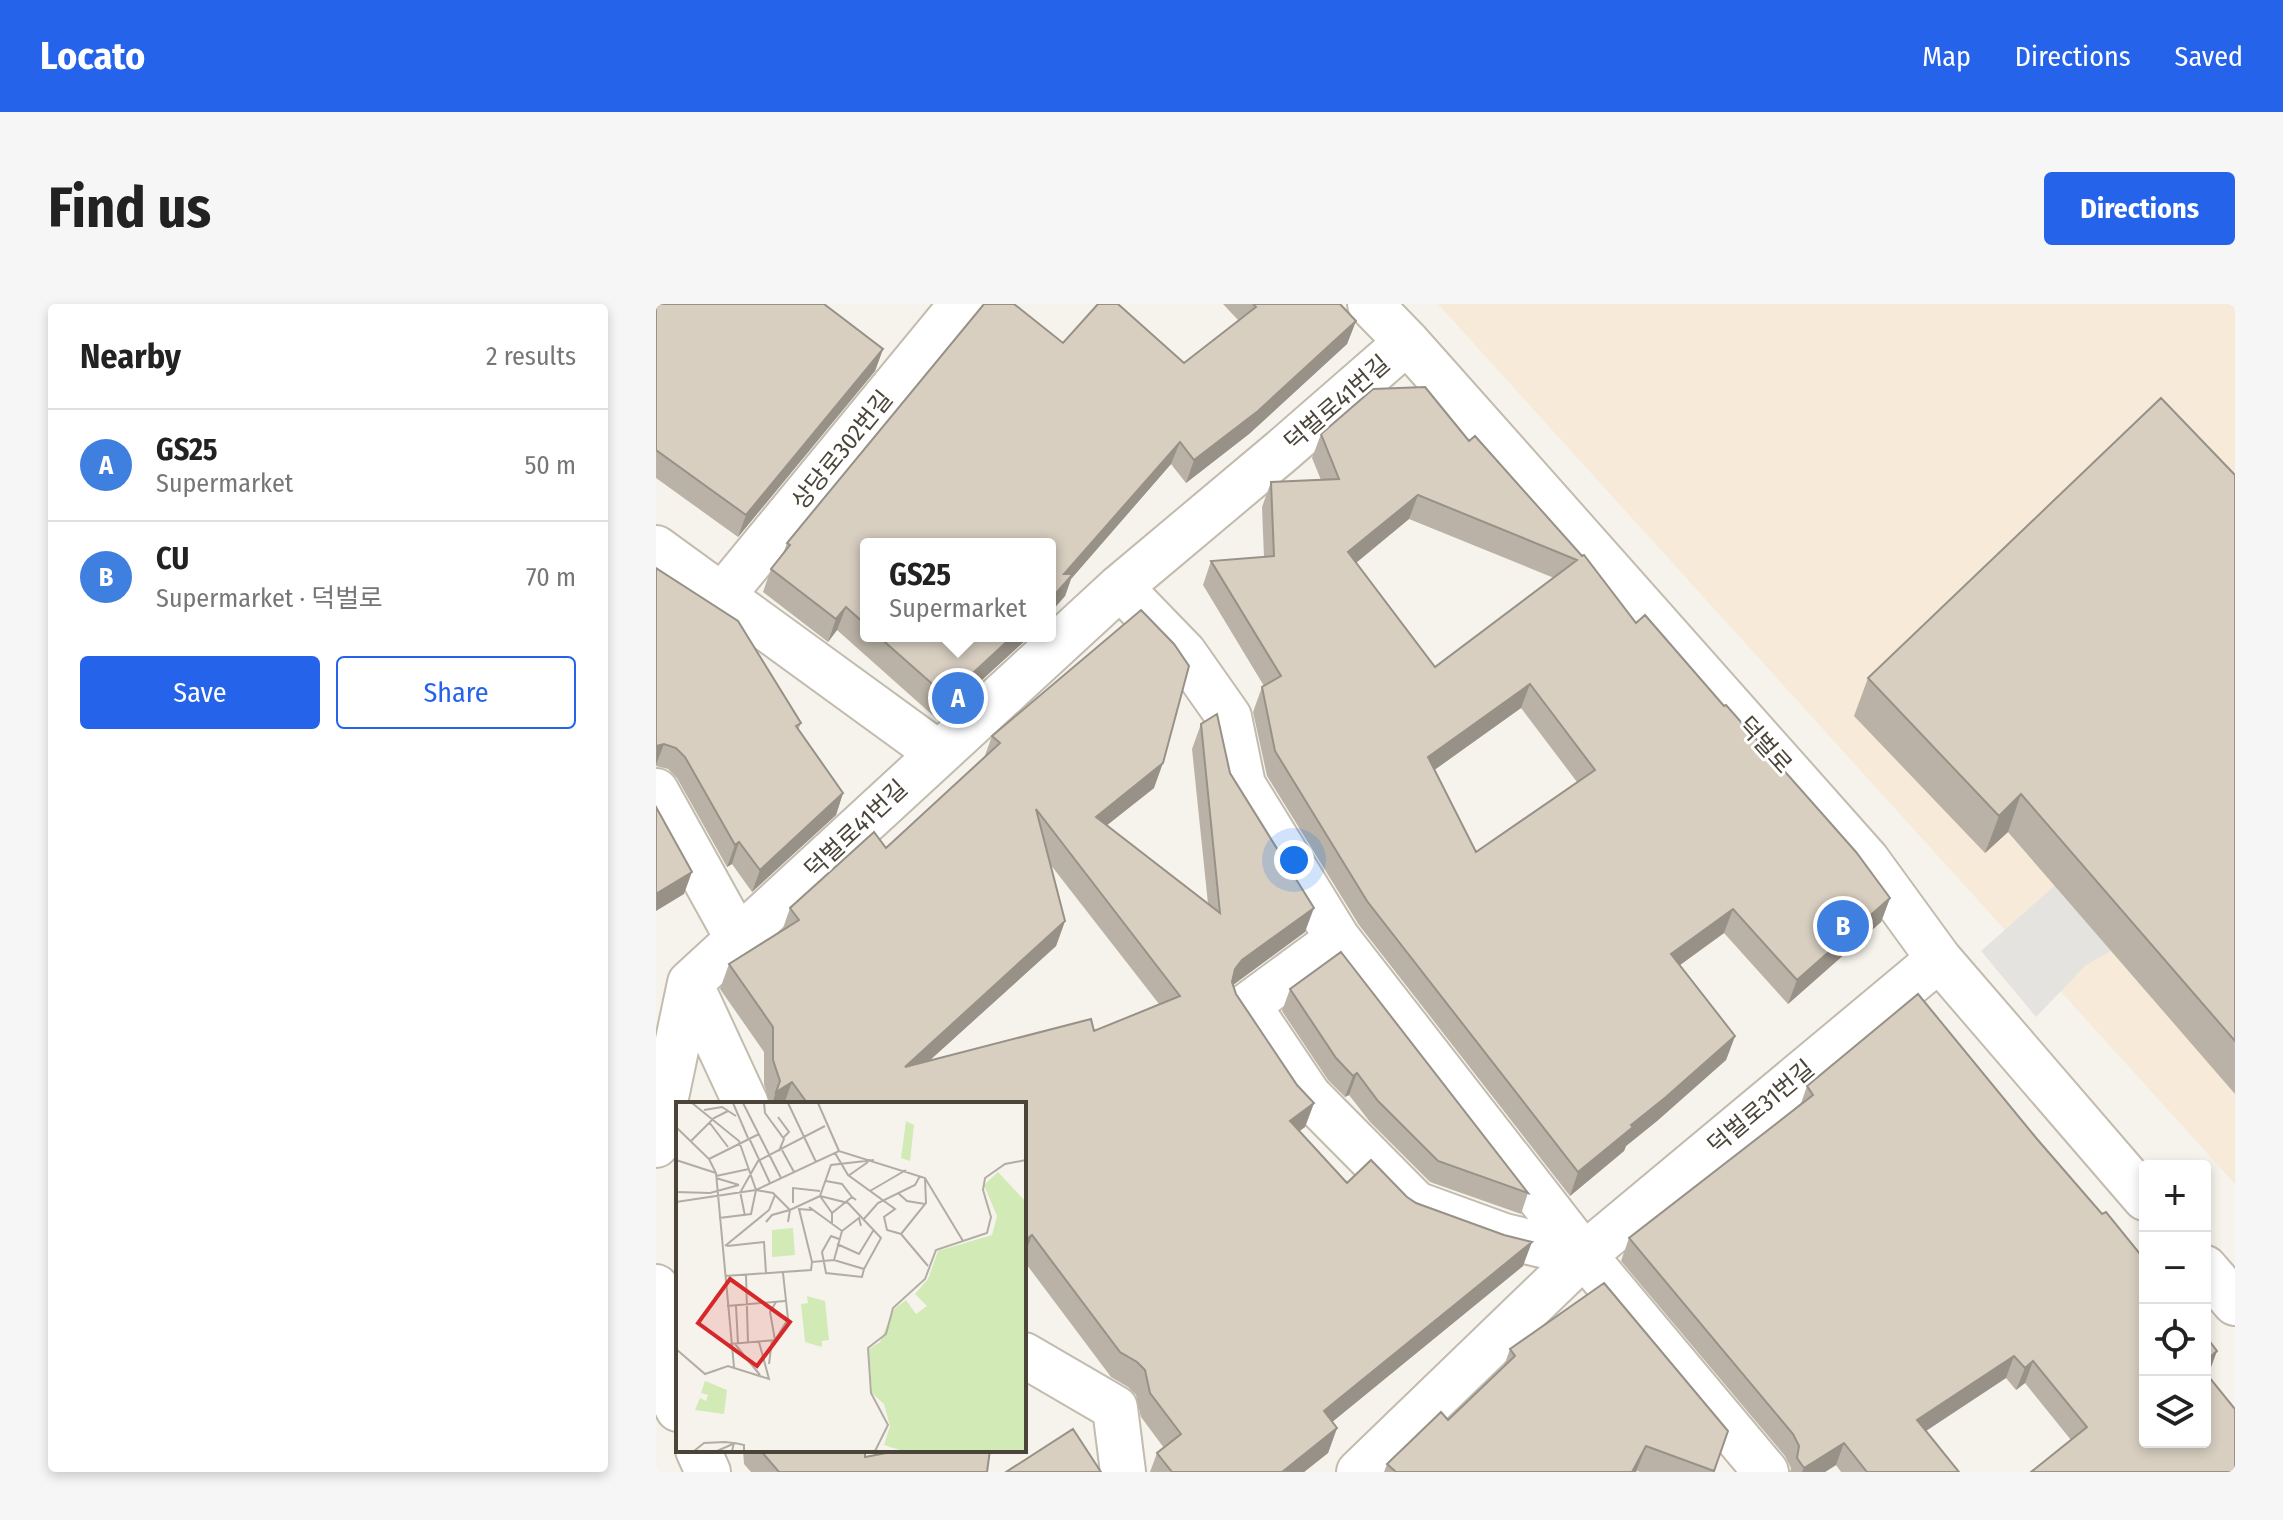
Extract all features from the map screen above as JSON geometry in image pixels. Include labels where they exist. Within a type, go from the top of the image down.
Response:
[{"type":"street","name":"상당로302번길","points":[[722,596],[962,304]]},
{"type":"street","name":"덕벌로","points":[[1370,304],[1867,860],[1939,959],[2139,1191]]},
{"type":"street","name":"덕벌로41번길","points":[[690,983],[1120,587],[1407,342]]},
{"type":"street","points":[[656,548],[938,753]]},
{"type":"street","points":[[1120,587],[1184,653],[1229,717],[1243,785],[1338,939],[1584,1255],[1766,1472]]},
{"type":"street","points":[[656,791],[738,939]]},
{"type":"street","points":[[1338,939],[1248,1005],[1309,1096],[1416,1204],[1504,1236],[1584,1255]]},
{"type":"street","name":"덕벌로31번길","points":[[1359,1472],[1584,1255],[1939,959]]},
{"type":"street","points":[[690,983],[745,1102]]},
{"type":"street","points":[[656,1145],[690,983]]},
{"type":"street","points":[[2211,1275],[2235,1303]]},
{"type":"street","points":[[656,1287],[663,1378],[676,1405]]},
{"type":"street","points":[[1026,1356],[1115,1408],[1123,1472]]},
{"type":"street","points":[[699,1452],[708,1472]]},
{"type":"shaded area","points":[[1438,304],[2235,304],[2235,1184]]},
{"type":"shaded area","points":[[2235,726],[2164,921],[2086,965],[2036,1017],[1981,951]]},
{"type":"building","points":[[656,304],[824,304],[883,349],[746,515],[656,450]]},
{"type":"building","points":[[984,304],[1014,304],[1063,343],[1098,304],[1118,304],[1184,363],[1256,307],[1253,304],[1340,304],[1356,321],[1258,411],[1194,460],[1180,442],[1064,574],[1073,574],[1056,593],[1056,538],[860,538],[860,620],[846,607],[836,619],[771,569],[790,545],[787,543]]},
{"type":"building","points":[[1425,387],[1469,441],[1475,436],[1584,555],[1636,623],[1645,615],[1726,705],[1856,852],[1890,898],[1797,980],[1733,909],[1671,954],[1735,1036],[1578,1172],[1367,901],[1275,751],[1262,687],[1281,676],[1211,561],[1274,556],[1271,482],[1339,479],[1321,434],[1373,389]],"holes":[[[1418,495],[1577,560],[1435,667],[1348,552]],[[1530,684],[1595,770],[1476,852],[1428,757]]]},
{"type":"building","points":[[2161,398],[2235,475],[2235,1041],[2021,794],[1999,816],[1868,678]]},
{"type":"building","points":[[656,568],[738,621],[801,723],[796,726],[843,793],[760,870],[739,842],[735,845],[685,757],[676,748],[664,744],[656,746]]},
{"type":"building","points":[[1141,610],[1174,644],[1189,666],[1163,763],[1096,817],[1220,913],[1201,724],[1217,714],[1230,773],[1314,908],[1242,960],[1235,969],[1232,982],[1236,994],[1297,1085],[1314,1103],[1290,1121],[1347,1183],[1371,1160],[1416,1203],[1532,1242],[1324,1411],[1337,1428],[1282,1472],[1172,1472],[1157,1453],[1181,1434],[1150,1393],[1145,1370],[1120,1352],[1032,1235],[1026,1240],[1026,1102],[807,1102],[792,1082],[776,1092],[780,1081],[773,1060],[773,1027],[729,964],[799,920],[790,908],[874,832],[886,848],[1000,743],[992,736]],"holes":[[[1036,809],[1180,996],[1094,1031],[1091,1019],[905,1067],[1065,921]]]},
{"type":"building","points":[[885,642],[1007,642],[947,697]]},
{"type":"building","points":[[656,807],[692,872],[656,894]]},
{"type":"building","points":[[1341,952],[1528,1193],[1438,1161],[1378,1101],[1357,1073],[1353,1076],[1336,1058],[1290,989]]},
{"type":"building","points":[[1918,994],[2037,1139],[2102,1214],[2106,1212],[2139,1253],[2139,1448],[2211,1448],[2211,1379],[2235,1409],[2235,1472],[2031,1472],[2087,1427],[2033,1361],[2025,1368],[2014,1356],[1917,1420],[1959,1472],[1867,1472],[1844,1443],[1804,1468],[1797,1458],[1799,1446],[1793,1434],[1629,1238],[1813,1095],[1807,1086]]},
{"type":"building","points":[[1604,1283],[1728,1431],[1714,1471],[1646,1446],[1632,1472],[1396,1472],[1387,1464],[1441,1412],[1448,1420],[1515,1356],[1510,1349]]},
{"type":"building","points":[[1073,1429],[1101,1472],[1006,1472]]},
{"type":"building","points":[[762,1452],[865,1452],[865,1457],[891,1452],[990,1452],[987,1472],[779,1472]]},
{"type":"place","name":"GS25","points":[[958,698]]},
{"type":"place","name":"CU","points":[[1843,926]]}]
